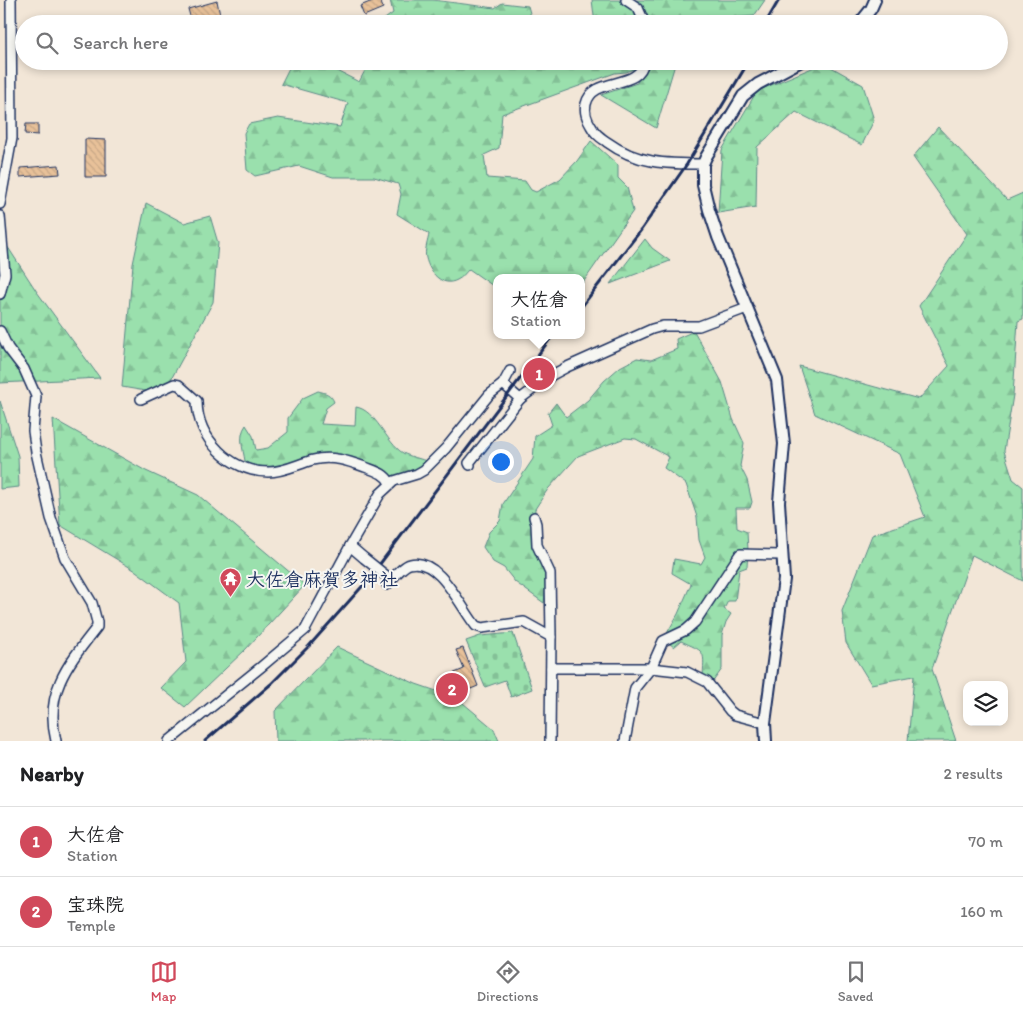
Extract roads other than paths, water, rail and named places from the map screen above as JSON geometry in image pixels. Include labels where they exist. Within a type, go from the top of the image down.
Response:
[{"type":"street","points":[[0,204],[12,138],[11,0]]},
{"type":"street","points":[[626,0],[638,8],[641,15]]},
{"type":"street","points":[[866,15],[875,0]]},
{"type":"street","points":[[640,70],[636,76],[604,86],[592,93],[586,104],[587,119],[596,134],[622,153],[657,163],[703,164]]},
{"type":"street","points":[[766,741],[765,722],[783,588],[779,502],[784,444],[777,380],[718,237],[702,185],[703,164],[706,157],[743,96],[758,84],[784,70]]},
{"type":"street","points":[[0,216],[5,274],[0,294]]},
{"type":"street","points":[[470,465],[469,462],[520,399],[552,375],[652,329],[663,326],[699,326],[747,308]]},
{"type":"street","points":[[0,331],[8,348],[24,369],[36,396],[33,431],[51,518],[65,558],[92,603],[97,622],[97,627],[67,666],[61,680],[52,708],[56,741]]},
{"type":"street","points":[[169,741],[262,667],[304,630],[380,494],[390,483],[424,470],[446,448],[489,395],[503,384],[510,371]]},
{"type":"street","points":[[141,399],[170,384],[179,385],[197,401],[197,413],[211,444],[246,469],[274,472],[312,460],[329,458],[349,462],[381,473],[390,483]]},
{"type":"street","points":[[503,384],[520,399]]},
{"type":"street","points":[[534,518],[537,545],[550,573],[550,741]]},
{"type":"street","points":[[350,546],[389,581],[411,564],[425,566],[451,587],[476,626],[482,628],[524,622],[551,637]]},
{"type":"street","points":[[625,741],[635,688],[651,668],[663,641],[686,630],[695,622],[740,554],[782,555]]},
{"type":"street","points":[[551,668],[651,668],[686,672],[703,679],[732,713],[765,722]]},
{"type":"railway","points":[[770,15],[779,0]]},
{"type":"railway","points":[[585,302],[641,230],[687,164],[744,70]]},
{"type":"railway","points":[[205,741],[271,684],[309,646],[367,581],[550,339]]},
{"type":"place","name":"大佐倉","points":[[539,374]]},
{"type":"place","name":"大佐倉麻賀多神社","points":[[230,598]]},
{"type":"place","name":"宝珠院","points":[[452,689]]}]
